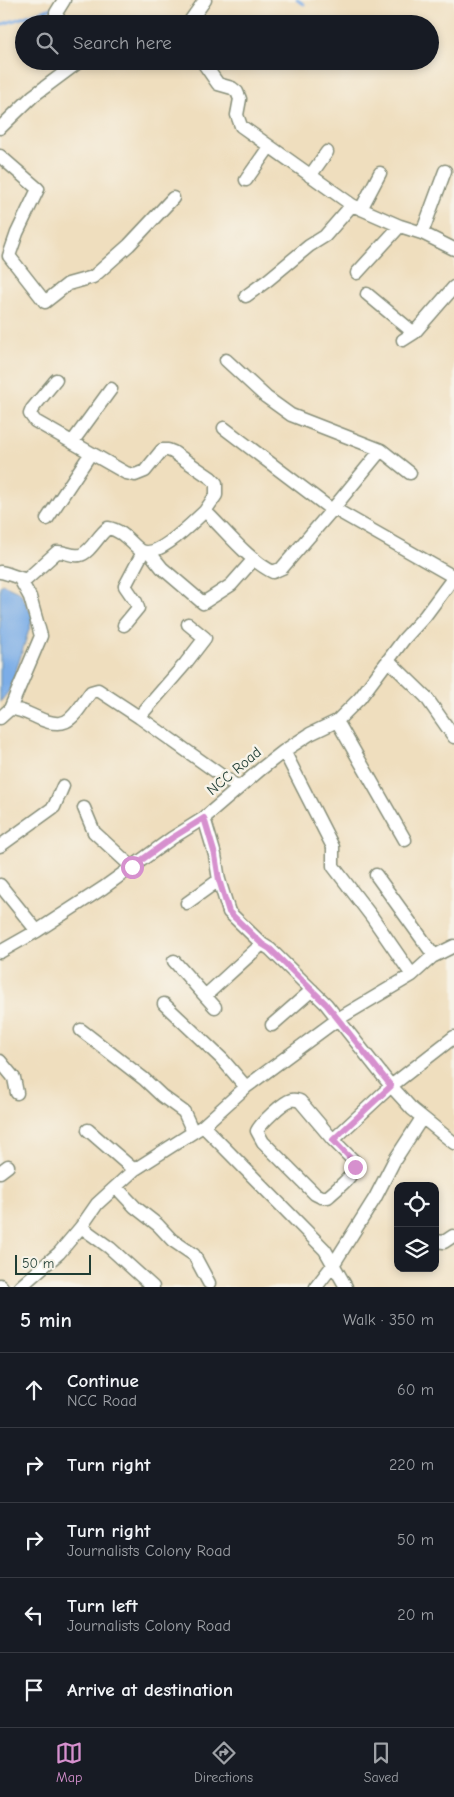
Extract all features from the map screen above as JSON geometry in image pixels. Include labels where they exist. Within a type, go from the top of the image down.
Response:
[{"type":"street","points":[[57,15],[56,13],[64,0]]},
{"type":"street","points":[[194,15],[205,0]]},
{"type":"street","points":[[0,128],[33,96],[68,70]]},
{"type":"street","points":[[208,70],[218,84],[232,88],[237,92],[240,99],[238,115],[241,126],[356,207],[400,226],[422,233],[454,249]]},
{"type":"street","points":[[246,180],[270,147]]},
{"type":"street","points":[[310,176],[327,152]]},
{"type":"street","points":[[0,156],[38,189],[17,233],[9,256],[45,302],[68,284],[93,277],[129,245],[173,198]]},
{"type":"street","points":[[422,233],[445,171]]},
{"type":"street","points":[[246,296],[309,246],[326,236],[356,207],[380,173]]},
{"type":"street","points":[[357,273],[400,226]]},
{"type":"street","points":[[403,340],[414,333],[454,287]]},
{"type":"street","points":[[366,294],[414,333]]},
{"type":"street","points":[[226,360],[266,397],[291,415],[381,450],[410,473]]},
{"type":"street","points":[[56,380],[36,403],[30,414],[35,421],[126,473],[135,476],[145,471],[162,450],[168,450],[212,478],[216,483],[216,494],[205,511],[175,538],[146,552],[125,586],[138,608],[124,625]]},
{"type":"street","points":[[73,441],[111,388]]},
{"type":"street","points":[[224,428],[332,510],[338,510],[454,577]]},
{"type":"street","points":[[205,511],[254,559],[273,572],[282,568],[381,450]]},
{"type":"street","points":[[47,519],[91,452]]},
{"type":"street","points":[[0,572],[20,579],[27,579],[57,552],[74,555],[85,553],[108,528],[114,529],[146,552],[204,603],[231,585],[254,559]]},
{"type":"street","name":"NCC Road","points":[[0,952],[37,931],[103,888],[172,838],[204,818],[284,751],[310,734],[337,721],[360,698],[454,577]]},
{"type":"street","points":[[0,718],[10,709],[41,636],[30,598],[20,579]]},
{"type":"street","points":[[139,716],[185,664],[204,638],[188,624]]},
{"type":"street","points":[[388,660],[426,697],[454,736]]},
{"type":"street","points":[[10,709],[19,709],[48,723],[57,725],[71,718],[91,692],[96,690],[104,692],[239,788]]},
{"type":"street","points":[[337,721],[405,840]]},
{"type":"street","points":[[284,751],[334,847],[333,866],[412,975]]},
{"type":"street","points":[[0,846],[54,807],[64,786]]},
{"type":"street","points":[[84,808],[94,832],[132,867]]},
{"type":"street","points":[[204,818],[229,912],[312,990],[338,1019],[391,1086],[422,1118],[454,1143]]},
{"type":"street","points":[[376,876],[433,954],[432,957]]},
{"type":"street","points":[[187,903],[219,880]]},
{"type":"street","points":[[0,885],[37,931]]},
{"type":"street","points":[[206,996],[262,944]]},
{"type":"street","points":[[25,1285],[58,1253],[81,1227],[97,1204],[134,1170],[198,1129],[246,1087],[338,1019],[412,975],[432,957],[454,946]]},
{"type":"street","points":[[174,961],[215,1007]]},
{"type":"street","points":[[272,1025],[312,990]]},
{"type":"street","points":[[164,1004],[222,1059],[246,1087]]},
{"type":"street","points":[[81,1030],[184,1112],[198,1129],[324,1250],[346,1287]]},
{"type":"street","points":[[333,1140],[391,1086],[454,1037]]},
{"type":"street","points":[[0,1061],[14,1078],[16,1093]]},
{"type":"street","points":[[294,1099],[300,1101],[333,1140],[354,1162],[355,1167],[350,1175],[328,1197],[320,1197],[263,1142],[257,1131],[268,1118],[287,1102],[294,1099]]},
{"type":"street","points":[[316,1287],[333,1265],[375,1198],[394,1161],[422,1118]]},
{"type":"street","points":[[88,1130],[134,1170]]},
{"type":"street","points":[[116,1187],[172,1240],[194,1255],[209,1283]]},
{"type":"street","points":[[81,1227],[110,1248],[153,1287]]},
{"type":"street","points":[[439,1241],[444,1242],[454,1236]]},
{"type":"water","points":[[3,584],[20,592],[33,617],[10,690],[0,702],[0,586]]},
{"type":"waterway","points":[[297,0],[304,4]]},
{"type":"waterway","points":[[31,15],[55,7]]},
{"type":"waterway","points":[[0,25],[15,20]]},
{"type":"route","points":[[132,867],[204,818],[215,855],[222,893],[229,912],[326,1004],[391,1086],[333,1140],[354,1162],[355,1167]]}]
